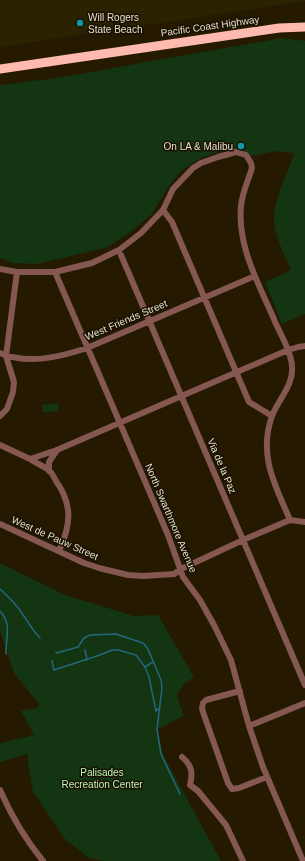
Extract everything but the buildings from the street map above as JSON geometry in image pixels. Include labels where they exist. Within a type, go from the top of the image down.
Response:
[{"type":"highway","name":"Pacific Coast Highway","points":[[0,69],[264,30],[305,27]]},
{"type":"street","points":[[0,269],[17,272],[55,272],[92,263],[119,250],[141,233],[163,210],[173,189],[193,168],[218,156],[236,152],[246,155],[252,168],[241,206],[241,222],[245,247],[255,276],[288,350],[292,364],[292,378],[272,416],[267,441],[268,461],[271,474],[290,520]]},
{"type":"street","points":[[163,210],[172,222],[249,402],[272,416]]},
{"type":"street","name":"Via de la Paz","points":[[121,255],[305,685]]},
{"type":"street","points":[[0,416],[7,409],[13,392],[14,382],[3,355],[17,272]]},
{"type":"street","name":"North Swarthmore Avenue","points":[[55,272],[168,535],[183,577],[200,600],[231,660],[267,778],[301,860]]},
{"type":"street","name":"West Friends Street","points":[[3,355],[27,359],[65,355],[87,348],[255,276]]},
{"type":"street","points":[[30,459],[57,450],[288,350],[305,346]]},
{"type":"street","points":[[0,445],[30,459],[49,471],[59,485],[68,506],[69,522],[66,536],[59,551]]},
{"type":"street","points":[[49,471],[49,462],[57,450]]},
{"type":"street","points":[[174,574],[181,569],[243,540],[290,520],[305,522]]},
{"type":"street","name":"West de Pauw Street","points":[[0,524],[84,564],[122,574],[143,576],[174,574]]},
{"type":"street","points":[[174,574],[183,577]]},
{"type":"street","points":[[240,691],[206,700],[203,702],[203,712],[228,783],[232,789],[267,778]]},
{"type":"street","points":[[250,726],[305,703]]},
{"type":"street","points":[[182,757],[191,768],[192,777],[190,785],[198,791],[226,825],[244,861]]},
{"type":"street","points":[[0,790],[5,808],[31,847],[43,861]]},
{"type":"green space","points":[[282,38],[305,41],[305,314],[282,324],[265,282],[291,270],[274,225],[274,211],[294,153],[277,151],[251,156],[243,150],[235,149],[215,153],[199,159],[180,172],[169,186],[151,215],[128,234],[106,248],[36,264],[13,263],[0,258],[0,85],[57,78]]},
{"type":"green space","points":[[58,403],[59,411],[43,412],[42,405]]},
{"type":"green space","name":"Palisades Recreation Center","points":[[0,563],[65,595],[134,616],[158,615],[194,677],[184,684],[177,696],[184,716],[158,729],[163,755],[221,861],[104,861],[89,858],[65,839],[33,792],[27,754],[0,762],[0,743],[34,735],[21,711],[38,708],[39,704],[14,673],[0,631]]},
{"type":"sand","name":"Will Rogers State Beach","points":[[3,0],[305,1],[0,47],[0,3]]},
{"type":"waterway","points":[[0,589],[21,611],[40,638]]},
{"type":"waterway","points":[[0,611],[4,616],[8,632],[6,654]]},
{"type":"waterway","points":[[56,652],[78,647],[84,638],[90,635],[116,634],[143,643],[148,649],[161,680],[162,688],[157,729],[161,754],[180,794]]},
{"type":"waterway","points":[[85,650],[87,660]]},
{"type":"waterway","points":[[54,670],[112,650],[118,650],[136,655],[145,667],[149,677],[156,711],[159,708]]},
{"type":"waterway","points":[[52,661],[54,670]]},
{"type":"waterway","points":[[145,667],[153,662]]},
{"type":"place","name":"Will Rogers State Beach","points":[[80,23]]},
{"type":"place","name":"On LA & Malibu","points":[[241,146]]}]
